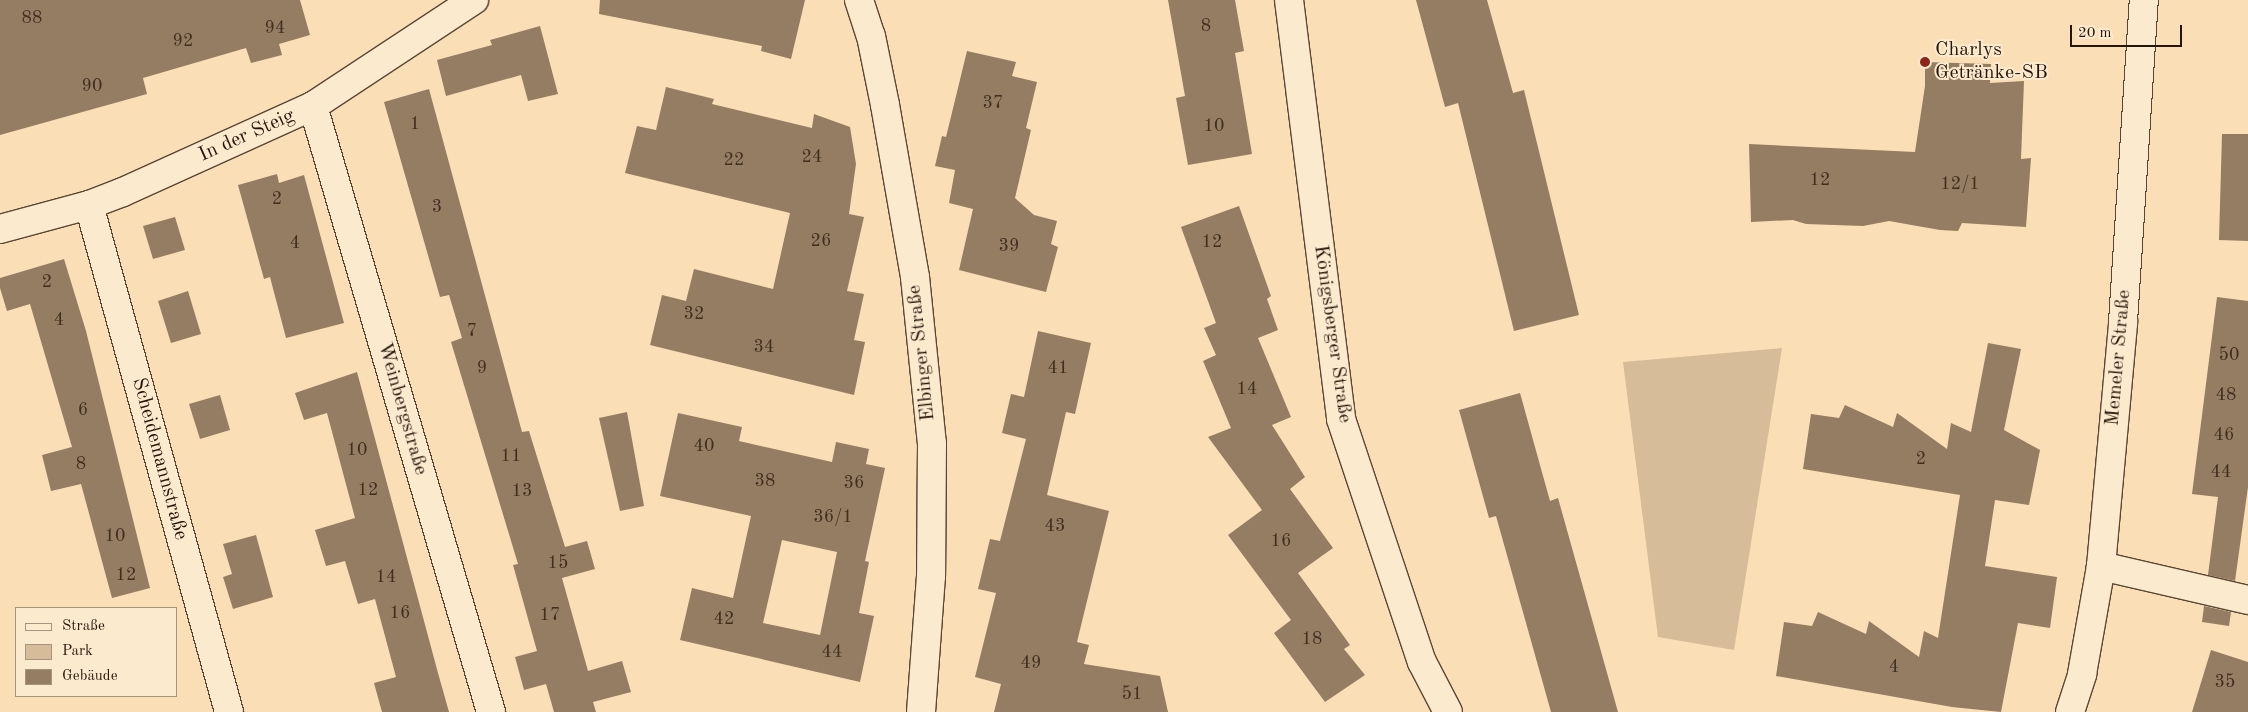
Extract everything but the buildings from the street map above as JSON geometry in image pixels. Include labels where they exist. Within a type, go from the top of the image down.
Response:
[{"type":"street","name":"In der Steig","points":[[0,228],[89,205],[313,106],[474,0]]},
{"type":"street","name":"Elbinger Straße","points":[[859,0],[871,36],[884,96],[915,277],[932,443],[931,576],[921,712]]},
{"type":"street","name":"Königsberger Straße","points":[[1288,0],[1341,419],[1422,662],[1448,712]]},
{"type":"street","name":"Memeler Straße","points":[[2070,712],[2082,674],[2101,566],[2123,322],[2144,0]]},
{"type":"street","name":"Weinbergstraße","points":[[313,106],[491,712]]},
{"type":"street","name":"Scheidemannstraße","points":[[89,205],[229,712]]},
{"type":"street","points":[[2101,566],[2248,600]]},
{"type":"green space","points":[[1782,348],[1734,650],[1658,637],[1623,362]]},
{"type":"place","name":"Charlys Getränke-SB","points":[[1925,62]]}]
